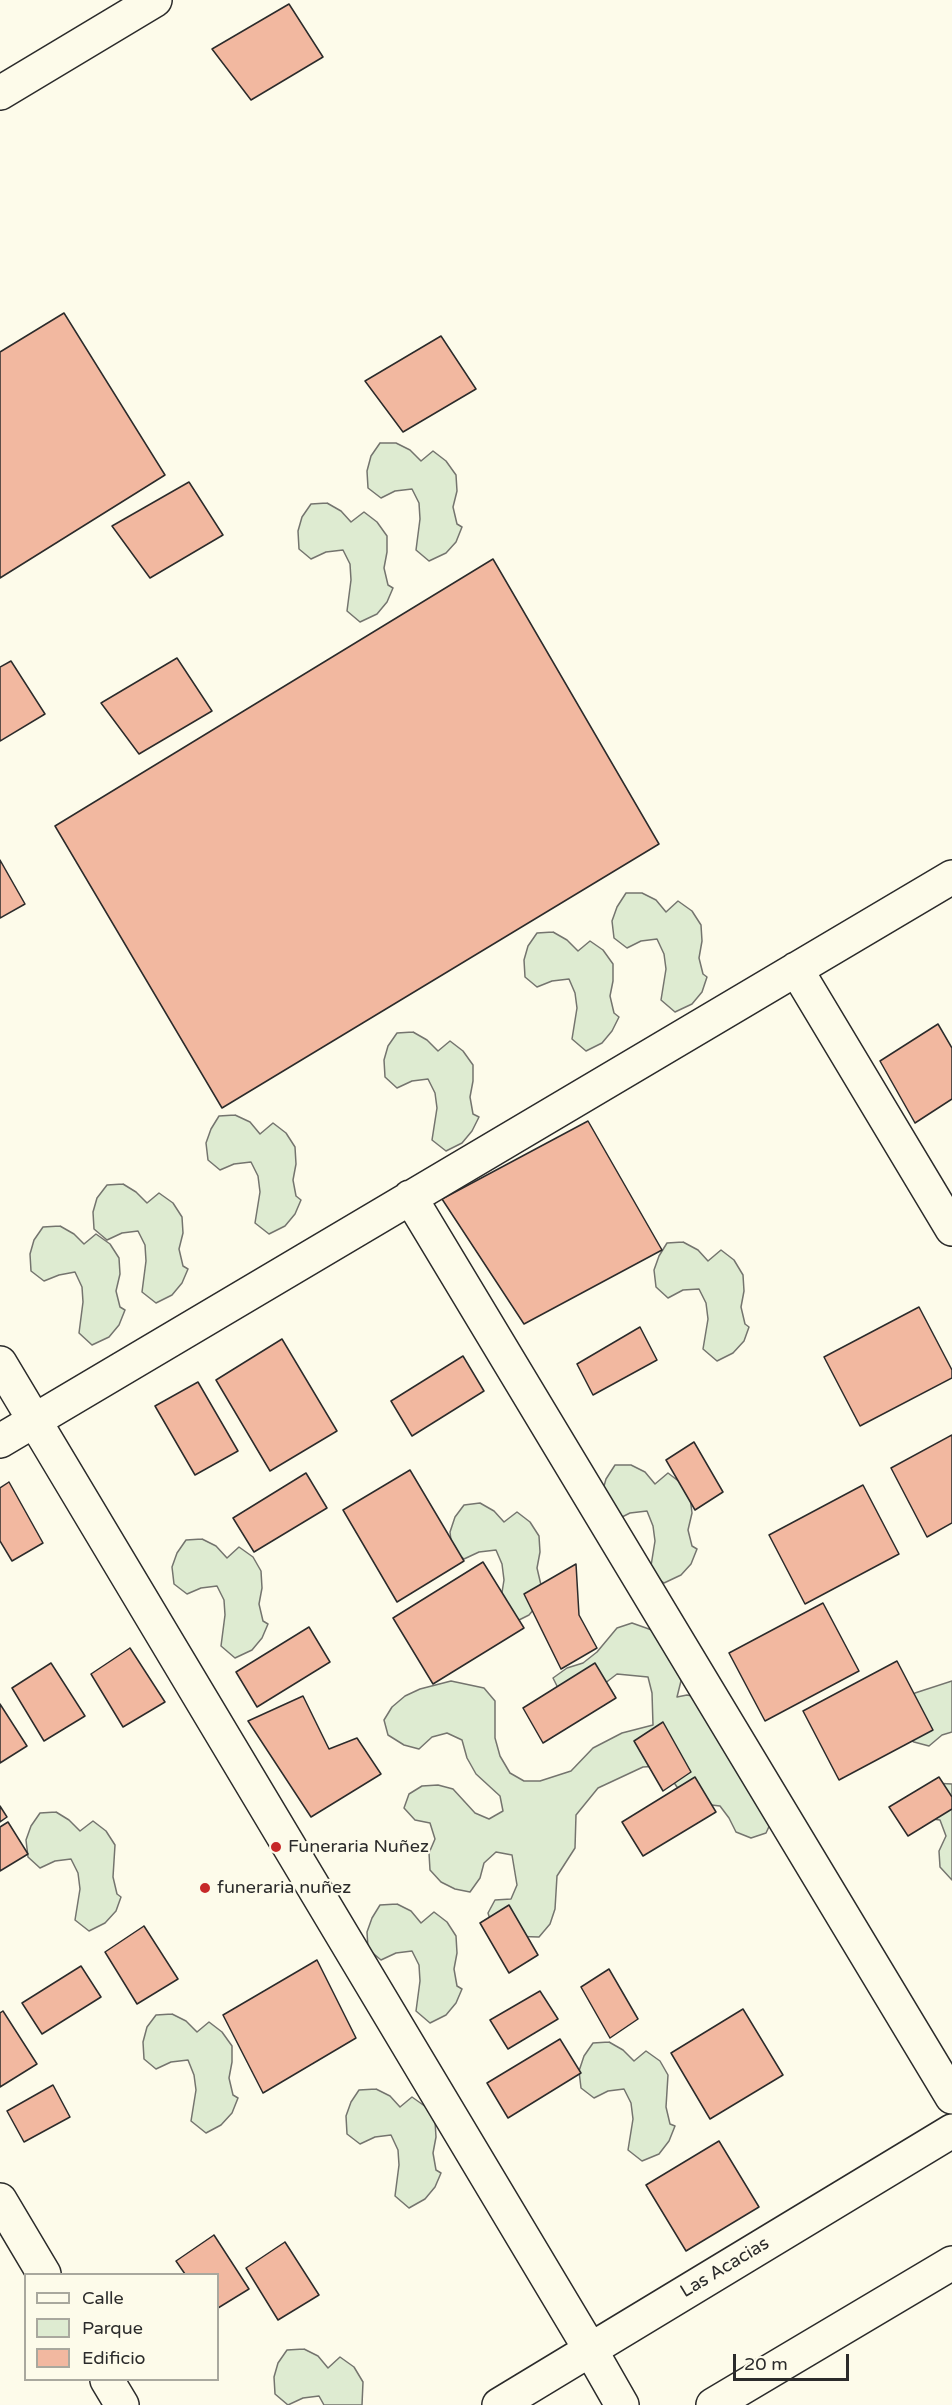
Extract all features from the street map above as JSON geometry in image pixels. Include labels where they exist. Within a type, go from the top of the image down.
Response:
[{"type":"street","points":[[0,93],[154,0]]},
{"type":"street","points":[[0,1441],[952,877]]},
{"type":"street","points":[[796,969],[952,1228]]},
{"type":"street","points":[[410,1197],[952,2097]]},
{"type":"street","points":[[0,1363],[622,2405]]},
{"type":"street","name":"Las Acacias","points":[[500,2405],[952,2131]]},
{"type":"street","points":[[0,2200],[43,2273]]},
{"type":"street","points":[[713,2405],[952,2263]]},
{"type":"street","points":[[108,2381],[122,2405]]},
{"type":"green space","points":[[380,443],[396,443],[410,450],[421,461],[433,451],[446,461],[456,475],[457,491],[453,507],[457,524],[462,527],[456,542],[446,553],[429,561],[416,550],[420,519],[419,503],[412,489],[395,491],[381,498],[368,488],[367,471],[371,456]]},
{"type":"green space","points":[[327,503],[341,511],[351,522],[364,512],[377,522],[387,536],[384,568],[388,585],[393,588],[387,602],[377,614],[360,622],[347,611],[351,580],[350,564],[343,550],[326,552],[311,559],[299,549],[298,531],[302,517],[311,504]]},
{"type":"green space","points":[[626,893],[642,893],[656,900],[666,912],[678,901],[692,911],[701,925],[702,941],[699,958],[703,974],[707,977],[702,992],[692,1004],[675,1012],[661,1000],[666,969],[664,954],[657,939],[641,941],[627,948],[614,938],[612,921]]},
{"type":"green space","points":[[553,932],[567,940],[578,951],[590,941],[603,950],[613,964],[610,996],[614,1013],[619,1017],[612,1031],[602,1043],[586,1051],[572,1039],[577,1008],[575,993],[569,979],[552,981],[537,987],[525,977],[524,960],[528,946],[537,933]]},
{"type":"green space","points":[[413,1032],[427,1040],[438,1051],[450,1041],[463,1051],[473,1065],[470,1097],[473,1114],[479,1117],[472,1131],[462,1143],[446,1151],[432,1140],[437,1108],[435,1093],[428,1079],[412,1081],[397,1088],[385,1077],[384,1060],[388,1046],[397,1033]]},
{"type":"green space","points":[[235,1115],[250,1122],[260,1134],[273,1123],[286,1133],[295,1147],[296,1164],[293,1180],[296,1196],[301,1200],[295,1214],[285,1226],[269,1234],[255,1223],[260,1192],[258,1176],[251,1162],[234,1164],[220,1170],[208,1160],[206,1143],[211,1129],[219,1116]]},
{"type":"green space","points":[[123,1184],[147,1203],[159,1193],[173,1203],[182,1217],[183,1233],[179,1249],[183,1266],[188,1269],[182,1283],[172,1295],[156,1303],[142,1292],[146,1261],[145,1245],[138,1231],[122,1233],[107,1240],[94,1229],[93,1212],[97,1198],[107,1185]]},
{"type":"green space","points":[[60,1226],[74,1234],[84,1244],[96,1234],[110,1244],[119,1258],[120,1274],[116,1291],[120,1307],[125,1310],[119,1325],[109,1337],[92,1345],[79,1333],[83,1302],[82,1287],[75,1272],[44,1281],[31,1271],[30,1254],[34,1240],[43,1227]]},
{"type":"green space","points":[[683,1242],[698,1250],[708,1261],[721,1250],[734,1260],[743,1275],[744,1291],[741,1307],[745,1324],[749,1327],[744,1341],[733,1353],[717,1361],[703,1349],[708,1319],[706,1303],[699,1289],[683,1290],[668,1298],[656,1287],[654,1270],[659,1256],[667,1243]]},
{"type":"green space","points":[[615,1465],[631,1465],[645,1472],[655,1484],[668,1473],[681,1483],[690,1497],[692,1513],[688,1530],[692,1546],[697,1549],[691,1564],[681,1575],[664,1583],[650,1572],[655,1541],[653,1526],[647,1511],[630,1513],[616,1520],[602,1493],[606,1479]]},
{"type":"green space","points":[[480,1503],[494,1511],[504,1522],[517,1512],[530,1522],[539,1536],[540,1552],[537,1568],[541,1585],[540,1602],[529,1615],[513,1623],[499,1611],[504,1580],[502,1564],[496,1550],[479,1552],[464,1559],[452,1549],[450,1532],[455,1517],[464,1505]]},
{"type":"green space","points":[[202,1539],[216,1546],[227,1558],[239,1547],[253,1557],[261,1571],[262,1588],[259,1604],[263,1621],[268,1624],[262,1638],[252,1650],[235,1658],[221,1646],[225,1615],[224,1600],[217,1586],[201,1588],[187,1594],[174,1584],[172,1567],[177,1553],[186,1540]]},
{"type":"green space","points":[[632,1623],[663,1634],[678,1664],[681,1681],[677,1697],[687,1695],[702,1698],[773,1818],[766,1833],[751,1838],[736,1832],[720,1806],[703,1804],[677,1787],[659,1766],[643,1767],[598,1788],[576,1815],[575,1848],[557,1876],[555,1909],[550,1924],[539,1937],[507,1936],[493,1929],[488,1913],[495,1900],[511,1899],[517,1885],[512,1855],[496,1852],[484,1863],[480,1878],[470,1892],[455,1889],[441,1882],[430,1870],[429,1853],[435,1839],[430,1823],[415,1820],[404,1808],[409,1794],[422,1786],[438,1785],[453,1789],[475,1813],[489,1819],[503,1811],[500,1796],[476,1774],[467,1758],[462,1740],[447,1733],[432,1737],[419,1749],[404,1745],[388,1735],[384,1720],[392,1707],[405,1696],[420,1689],[451,1681],[484,1688],[495,1701],[495,1738],[500,1756],[510,1773],[524,1781],[540,1781],[571,1771],[593,1748],[622,1733],[653,1725],[652,1693],[648,1677],[617,1674],[591,1694],[560,1692],[553,1678],[567,1668],[583,1663],[597,1652],[617,1628]]},
{"type":"green space","points":[[952,1681],[952,1732],[942,1735],[929,1746],[914,1742],[898,1733],[903,1704],[915,1693]]},
{"type":"green space","points":[[932,1783],[952,1784],[952,1880],[940,1867],[939,1851],[946,1836],[940,1820],[925,1818]]},
{"type":"green space","points":[[56,1812],[80,1831],[93,1821],[106,1831],[115,1845],[113,1877],[117,1894],[121,1897],[116,1911],[105,1923],[89,1931],[75,1920],[80,1889],[78,1873],[71,1859],[55,1861],[40,1868],[28,1857],[26,1840],[31,1826],[40,1813]]},
{"type":"green space","points":[[397,1904],[411,1911],[421,1923],[434,1912],[447,1922],[456,1936],[457,1953],[454,1969],[457,1986],[462,1989],[456,2003],[446,2015],[430,2023],[416,2011],[420,1981],[419,1965],[412,1951],[396,1953],[381,1960],[368,1949],[367,1932],[380,1905]]},
{"type":"green space","points":[[172,2014],[186,2021],[197,2032],[209,2022],[222,2032],[232,2046],[229,2078],[233,2095],[238,2098],[232,2113],[221,2125],[206,2133],[191,2121],[196,2090],[194,2075],[188,2060],[171,2062],[156,2069],[144,2059],[143,2042],[147,2027],[156,2015]]},
{"type":"green space","points":[[609,2042],[623,2050],[634,2061],[646,2051],[660,2061],[668,2075],[666,2107],[670,2124],[675,2126],[669,2141],[659,2154],[642,2161],[628,2150],[633,2119],[631,2103],[624,2089],[608,2091],[594,2098],[581,2088],[579,2071],[584,2056],[593,2043]]},
{"type":"green space","points":[[376,2089],[390,2096],[400,2107],[412,2097],[426,2107],[435,2121],[436,2137],[433,2153],[436,2170],[441,2173],[435,2187],[425,2199],[409,2208],[395,2196],[399,2165],[398,2150],[391,2135],[375,2137],[360,2144],[347,2134],[346,2116],[351,2102],[359,2090]]},
{"type":"green space","points":[[304,2349],[318,2356],[328,2368],[340,2357],[354,2367],[363,2382],[362,2405],[324,2405],[319,2396],[303,2398],[288,2405],[275,2394],[274,2377],[278,2363],[287,2350]]},
{"type":"building","points":[[289,4],[323,57],[251,100],[212,49]]},
{"type":"building","points":[[64,313],[165,475],[0,578],[0,352]]},
{"type":"building","points":[[441,336],[476,389],[403,432],[365,381]]},
{"type":"building","points":[[189,482],[223,535],[150,578],[112,526]]},
{"type":"building","points":[[493,559],[659,844],[222,1108],[55,826]]},
{"type":"building","points":[[177,658],[212,711],[139,754],[101,703]]},
{"type":"building","points":[[11,661],[45,714],[0,741],[0,667]]},
{"type":"building","points":[[0,860],[25,904],[0,918]]},
{"type":"building","points":[[938,1024],[952,1048],[952,1099],[915,1123],[880,1061]]},
{"type":"building","points":[[588,1121],[662,1250],[524,1324],[442,1199]]},
{"type":"building","points":[[919,1307],[952,1370],[952,1378],[860,1426],[824,1357]]},
{"type":"building","points":[[640,1327],[657,1360],[593,1395],[577,1364]]},
{"type":"building","points":[[282,1339],[337,1431],[270,1471],[216,1380]]},
{"type":"building","points":[[463,1356],[484,1391],[412,1436],[391,1401]]},
{"type":"building","points":[[198,1382],[238,1451],[195,1475],[155,1406]]},
{"type":"building","points":[[952,1435],[952,1523],[927,1537],[891,1468]]},
{"type":"building","points":[[694,1442],[723,1492],[695,1510],[666,1460]]},
{"type":"building","points":[[410,1470],[464,1561],[397,1602],[343,1510]]},
{"type":"building","points":[[306,1473],[327,1508],[254,1552],[233,1518]]},
{"type":"building","points":[[9,1482],[43,1543],[12,1561],[0,1541],[0,1488]]},
{"type":"building","points":[[863,1485],[899,1554],[805,1604],[769,1535]]},
{"type":"building","points":[[483,1562],[524,1628],[433,1684],[393,1618]]},
{"type":"building","points":[[576,1564],[579,1615],[597,1648],[561,1669],[524,1594]]},
{"type":"building","points":[[823,1603],[859,1671],[765,1721],[729,1653]]},
{"type":"building","points":[[309,1627],[330,1662],[257,1707],[236,1672]]},
{"type":"building","points":[[130,1648],[165,1702],[123,1727],[91,1674]]},
{"type":"building","points":[[897,1661],[933,1730],[839,1780],[803,1711]]},
{"type":"building","points":[[51,1663],[85,1716],[44,1741],[12,1688]]},
{"type":"building","points":[[595,1663],[616,1698],[543,1743],[523,1708]]},
{"type":"building","points":[[303,1696],[329,1749],[357,1738],[381,1774],[311,1817],[248,1721]]},
{"type":"building","points":[[0,1704],[27,1746],[0,1763]]},
{"type":"building","points":[[663,1722],[691,1772],[663,1791],[634,1741]]},
{"type":"building","points":[[695,1777],[716,1812],[643,1856],[622,1822]]},
{"type":"building","points":[[939,1777],[952,1797],[952,1809],[908,1836],[889,1807]]},
{"type":"building","points":[[0,1806],[7,1817],[0,1822]]},
{"type":"building","points":[[8,1822],[28,1854],[0,1871],[0,1827]]},
{"type":"building","points":[[509,1905],[538,1955],[509,1973],[480,1923]]},
{"type":"building","points":[[144,1926],[178,1979],[137,2004],[105,1952]]},
{"type":"building","points":[[317,1960],[356,2038],[263,2093],[223,2015]]},
{"type":"building","points":[[81,1966],[101,1997],[42,2034],[22,2003]]},
{"type":"building","points":[[609,1969],[638,2019],[610,2038],[581,1987]]},
{"type":"building","points":[[540,1991],[558,2019],[508,2049],[490,2020]]},
{"type":"building","points":[[743,2009],[783,2075],[710,2119],[671,2053]]},
{"type":"building","points":[[3,2011],[37,2064],[0,2087],[0,2013]]},
{"type":"building","points":[[560,2039],[581,2073],[508,2118],[487,2083]]},
{"type":"building","points":[[53,2085],[70,2117],[24,2142],[7,2111]]},
{"type":"building","points":[[719,2141],[759,2207],[686,2251],[646,2185]]},
{"type":"building","points":[[214,2235],[249,2289],[219,2307],[219,2273],[184,2273],[176,2261]]},
{"type":"building","points":[[285,2242],[319,2295],[278,2320],[246,2268]]},
{"type":"place","name":"Funeraria Nuñez","points":[[276,1847]]},
{"type":"place","name":"funeraria nuñez","points":[[205,1888]]}]
